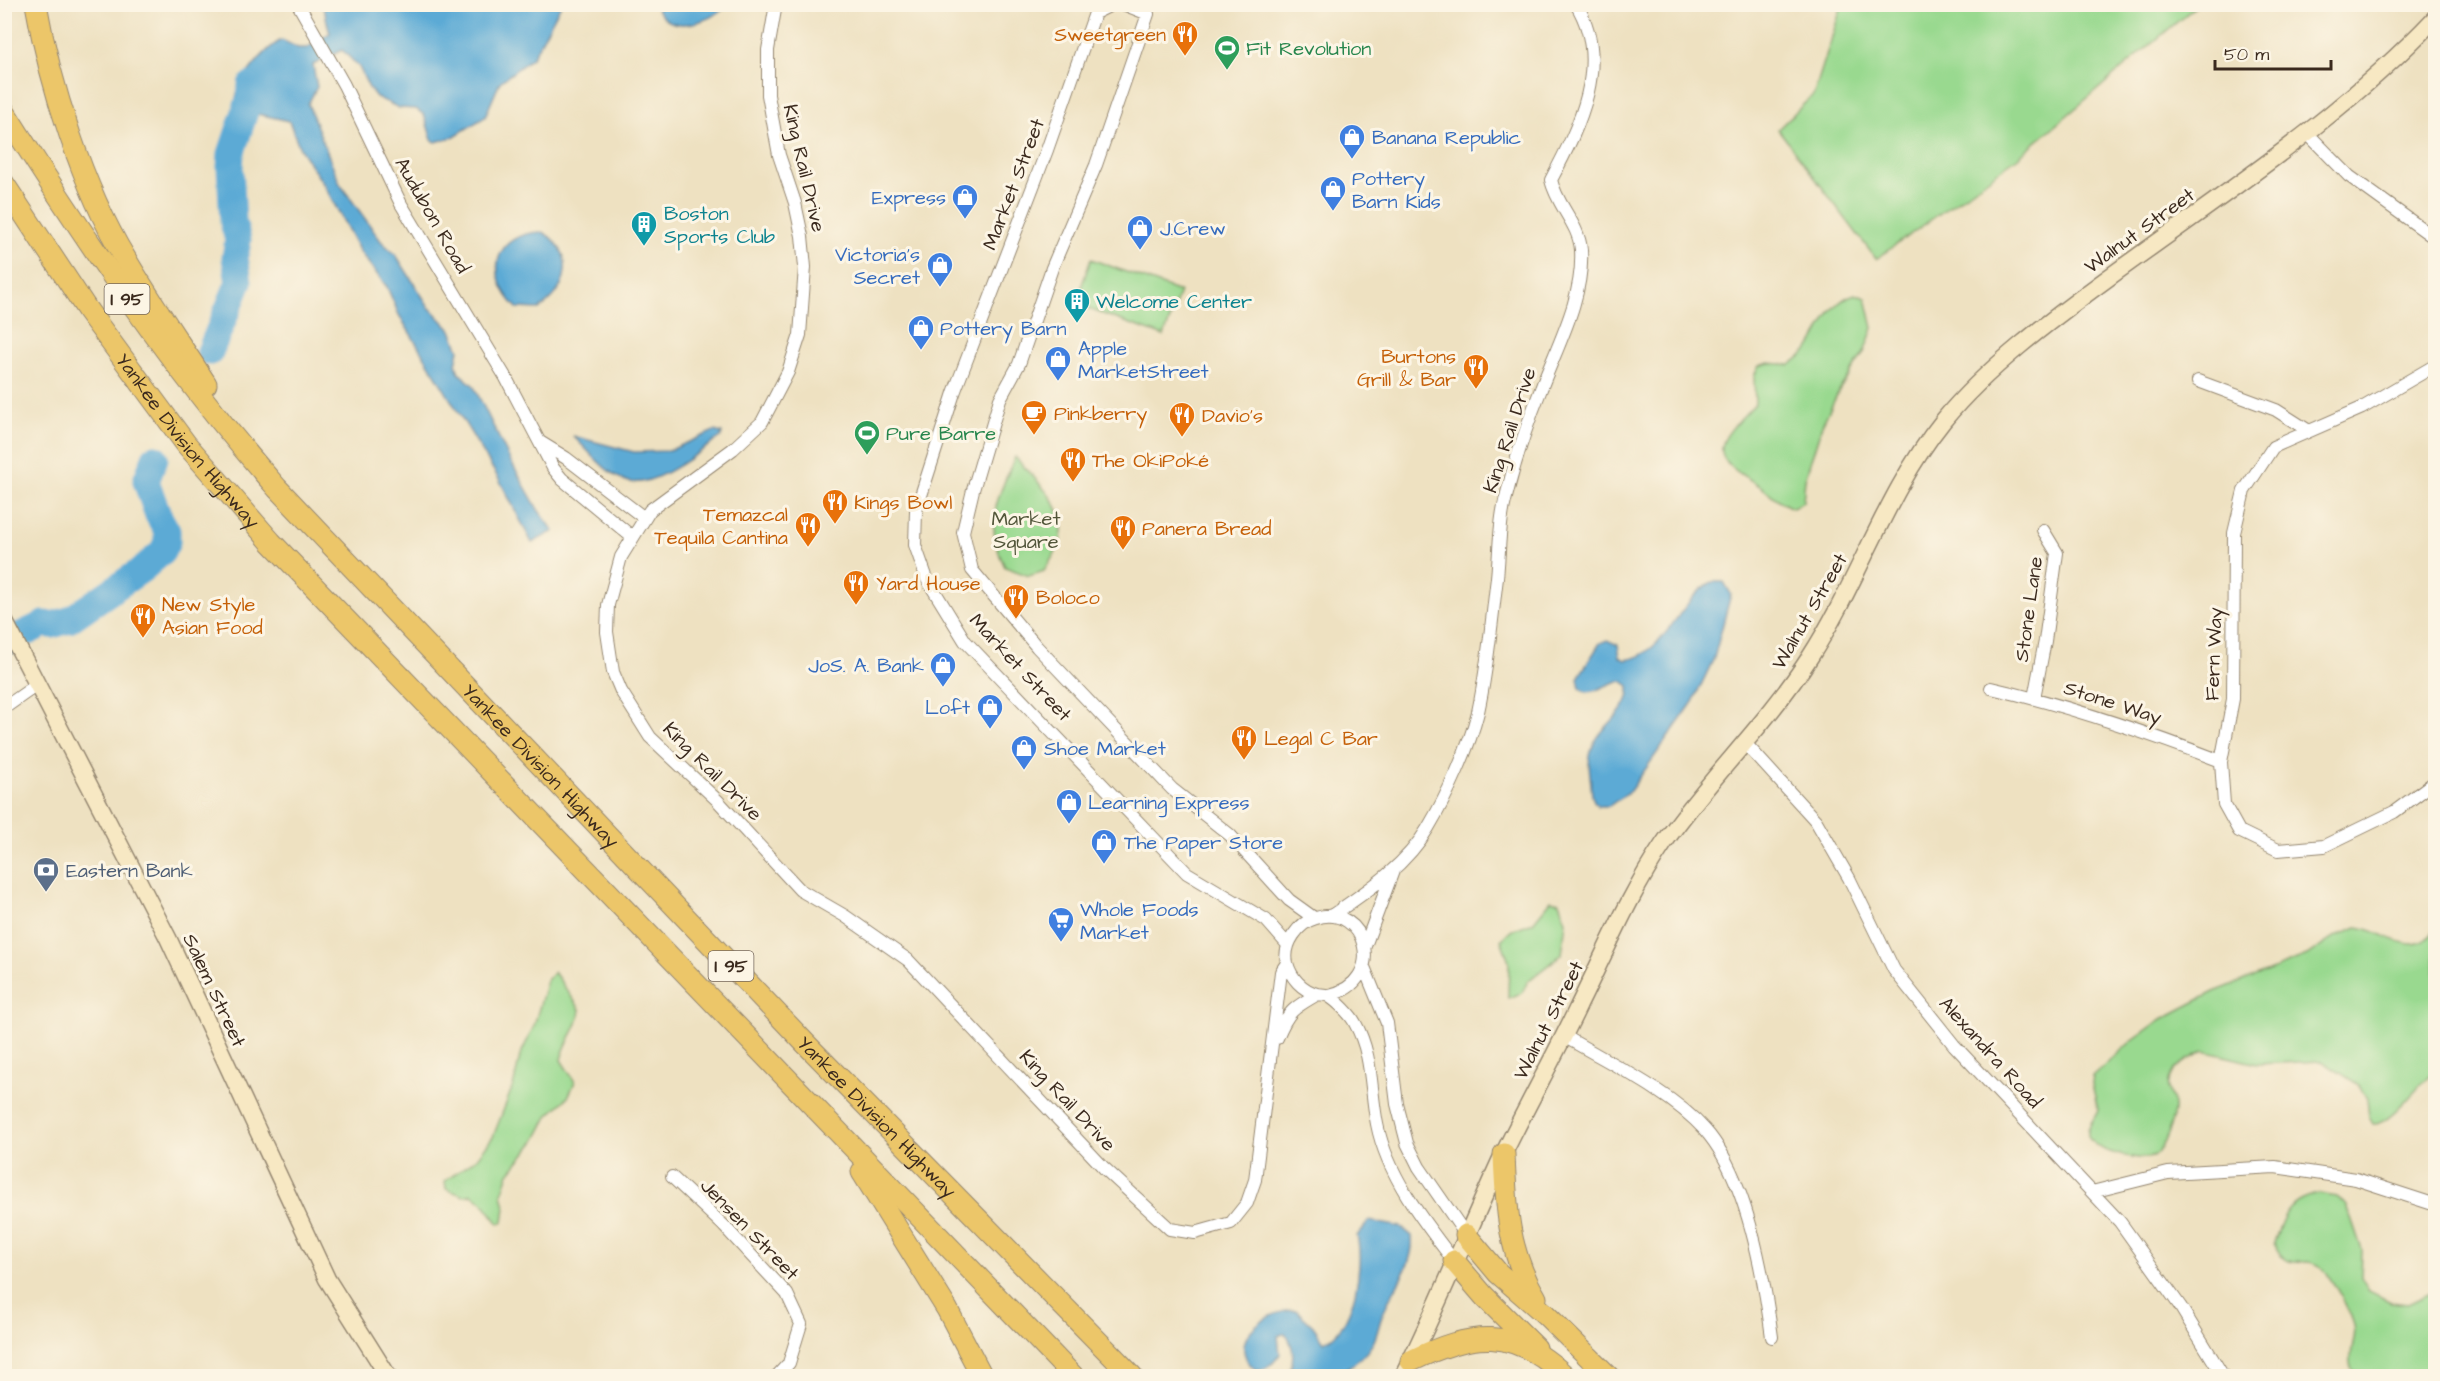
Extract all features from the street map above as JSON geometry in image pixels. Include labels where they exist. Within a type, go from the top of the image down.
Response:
[{"type":"highway","points":[[36,4],[47,58],[73,139],[124,256],[266,476]]},
{"type":"highway","name":"Yankee Division Highway","points":[[4,111],[130,302],[205,402],[266,476],[334,551],[806,1044],[1132,1377]]},
{"type":"highway","name":"Yankee Division Highway","points":[[4,184],[109,340],[186,444],[249,518],[1073,1377]]},
{"type":"highway","points":[[836,1131],[947,1309],[982,1377]]},
{"type":"highway","points":[[1504,1154],[1506,1213],[1513,1247],[1525,1280],[1545,1314]]},
{"type":"highway","points":[[1466,1235],[1498,1273],[1545,1314],[1608,1377]]},
{"type":"highway","points":[[1454,1261],[1484,1296],[1560,1372]]},
{"type":"highway","points":[[1407,1369],[1445,1344],[1469,1339],[1494,1339],[1519,1344],[1560,1372]]},
{"type":"main road","name":"Walnut Street","points":[[1407,1369],[1434,1314],[1454,1261],[1504,1154],[1627,908],[1664,843],[1778,705],[1812,653],[1898,489],[1943,421],[1995,369],[2076,302],[2353,98],[2436,17]]},
{"type":"main road","name":"Salem Street","points":[[7,625],[168,938],[327,1279],[388,1377]]},
{"type":"street","name":"Audubon Road","points":[[298,4],[344,85],[401,204],[480,333],[540,442],[546,458],[562,479],[631,537]]},
{"type":"street","name":"King Rail Drive","points":[[776,4],[768,50],[768,95],[777,146],[802,236],[805,267],[800,335],[788,372],[762,422],[733,449],[657,503],[643,517],[631,537],[613,579],[607,632],[613,672],[621,691],[650,737],[717,800],[800,890],[845,916],[908,960],[1104,1168],[1170,1229],[1195,1233],[1231,1223],[1247,1203],[1255,1180],[1281,972],[1287,963]]},
{"type":"street","name":"Market Street","points":[[1113,4],[1095,13],[1047,150],[954,393],[916,511],[915,545],[927,579],[965,641],[1187,873],[1266,920],[1288,945]]},
{"type":"street","name":"Market Street","points":[[1123,4],[1148,14],[1096,165],[1052,268],[1019,364],[1000,399],[963,532],[972,570],[1036,647],[1172,789],[1230,835],[1289,900],[1314,918]]},
{"type":"street","name":"King Rail Drive","points":[[1331,916],[1371,889],[1395,867],[1427,830],[1474,724],[1490,631],[1504,503],[1540,390],[1568,318],[1580,275],[1581,250],[1578,237],[1554,196],[1551,180],[1575,135],[1591,82],[1593,41],[1585,18],[1576,4]]},
{"type":"street","points":[[2307,133],[2349,176],[2436,239]]},
{"type":"street","name":"Fern Way","points":[[2436,365],[2362,408],[2272,447],[2244,491],[2234,532],[2233,699],[2221,761],[2224,804],[2239,831],[2278,850],[2324,846],[2394,812],[2436,781]]},
{"type":"street","points":[[2198,381],[2276,410],[2309,431]]},
{"type":"street","name":"Audubon Road","points":[[540,442],[566,458],[643,517]]},
{"type":"street","name":"Stone Lane","points":[[2034,698],[2057,553],[2043,530]]},
{"type":"street","points":[[4,708],[38,684]]},
{"type":"street","name":"Stone Way","points":[[1991,688],[2034,698],[2133,728],[2221,761]]},
{"type":"street","name":"Alexandra Road","points":[[1745,743],[1816,821],[1849,878],[1894,970],[1954,1045],[2120,1222],[2180,1306],[2223,1377]]},
{"type":"street","name":"King Rail Drive","points":[[1365,946],[1395,867]]},
{"type":"street","points":[[1454,1261],[1420,1216],[1399,1181],[1377,1126],[1368,1051],[1354,1021],[1324,995],[1304,988],[1293,978],[1287,963],[1288,945],[1298,928],[1314,918],[1331,916],[1354,928],[1365,946],[1364,967],[1387,1023],[1397,1104],[1407,1143],[1419,1167],[1466,1235]]},
{"type":"street","points":[[1324,995],[1340,993],[1355,983],[1364,967]]},
{"type":"street","name":"King Rail Drive","points":[[1270,1053],[1286,1015],[1294,1007],[1324,995]]},
{"type":"street","points":[[1564,1036],[1666,1099],[1706,1131],[1724,1158],[1739,1193],[1765,1286],[1772,1337]]},
{"type":"street","points":[[2092,1192],[2168,1173],[2275,1167],[2356,1179],[2436,1205]]},
{"type":"street","name":"Jensen Street","points":[[672,1177],[723,1225],[787,1294],[801,1324],[789,1363],[777,1377]]},
{"type":"green space","points":[[1842,4],[2197,5],[2017,158],[1876,259],[1778,129],[1814,94]]},
{"type":"green space","points":[[1091,259],[1180,292],[1164,336],[1075,304]]},
{"type":"green space","points":[[1855,294],[1866,298],[1873,328],[1864,353],[1841,387],[1822,425],[1805,479],[1803,502],[1793,508],[1727,463],[1722,446],[1733,427],[1755,404],[1754,376],[1759,366],[1769,363],[1790,365],[1811,346],[1824,323],[1840,302]]},
{"type":"green space","name":"Market Square","points":[[1015,457],[1046,491],[1062,522],[1061,537],[1053,558],[1044,571],[1029,576],[1005,567],[995,537],[994,524],[998,499]]},
{"type":"green space","points":[[1551,900],[1559,902],[1566,921],[1562,954],[1528,981],[1522,993],[1508,998],[1509,961],[1501,940],[1512,930],[1533,922]]},
{"type":"green space","points":[[2357,927],[2408,944],[2426,939],[2435,930],[2435,1071],[2388,1118],[2373,1124],[2369,1117],[2367,1099],[2359,1085],[2322,1061],[2257,1064],[2204,1051],[2171,1075],[2168,1087],[2174,1111],[2165,1140],[2154,1156],[2128,1157],[2107,1151],[2091,1141],[2088,1128],[2098,1110],[2092,1084],[2093,1076],[2134,1039],[2162,1019],[2214,992],[2307,956],[2336,936]]},
{"type":"green space","points":[[554,972],[580,1009],[561,1060],[575,1082],[568,1097],[549,1115],[535,1141],[509,1173],[502,1194],[505,1207],[503,1222],[499,1224],[483,1203],[472,1194],[464,1196],[446,1189],[445,1181],[477,1158],[493,1137],[514,1083],[520,1056],[534,1026],[547,980]]},
{"type":"green space","points":[[2321,1194],[2336,1197],[2347,1206],[2362,1250],[2361,1278],[2369,1291],[2391,1302],[2408,1304],[2435,1291],[2435,1376],[2357,1376],[2353,1370],[2351,1356],[2355,1329],[2348,1310],[2335,1287],[2317,1264],[2292,1262],[2280,1253],[2274,1243],[2284,1216],[2294,1203]]},
{"type":"water","points":[[321,5],[561,5],[532,58],[500,82],[485,117],[453,137],[436,142],[432,140],[424,115],[416,109],[399,108],[376,97],[359,67],[342,50],[313,65],[317,87],[308,104],[340,184],[381,241],[396,255],[429,307],[451,330],[459,350],[456,364],[459,373],[473,385],[510,460],[539,511],[554,531],[532,543],[499,479],[399,315],[387,287],[360,252],[324,185],[300,149],[289,121],[253,113],[237,104],[239,88],[268,50],[282,40],[298,48],[307,48],[330,33]]},
{"type":"water","points":[[655,5],[729,5],[700,21],[679,24],[661,15]]},
{"type":"water","points":[[543,232],[561,250],[565,261],[562,282],[557,292],[539,309],[517,308],[500,282],[499,258],[504,248],[513,240],[526,234]]},
{"type":"water","points":[[714,431],[722,433],[721,437],[688,460],[662,475],[636,483],[626,481],[611,473],[573,436],[634,452],[668,451]]},
{"type":"water","points":[[1712,582],[1724,582],[1731,594],[1714,658],[1693,702],[1630,791],[1609,806],[1598,806],[1592,794],[1590,753],[1601,733],[1625,704],[1629,695],[1629,686],[1622,681],[1617,681],[1586,692],[1580,688],[1578,678],[1600,643],[1607,640],[1618,645],[1620,657],[1625,660],[1639,656],[1651,648],[1662,638],[1700,590]]},
{"type":"water","points":[[1369,1221],[1401,1227],[1412,1236],[1412,1247],[1407,1266],[1383,1313],[1370,1347],[1351,1366],[1342,1371],[1340,1376],[1287,1376],[1293,1354],[1291,1343],[1285,1333],[1278,1336],[1280,1354],[1275,1361],[1266,1368],[1255,1369],[1247,1359],[1244,1349],[1246,1339],[1261,1322],[1272,1316],[1284,1311],[1296,1310],[1313,1326],[1324,1342],[1335,1335],[1350,1310],[1355,1295],[1359,1263],[1357,1236]]},
{"type":"waterway","points":[[210,352],[239,282],[235,258],[238,240],[233,222],[231,154],[250,97],[251,85],[260,83]]},
{"type":"waterway","points":[[4,643],[44,624],[52,625],[69,620],[143,569],[162,552],[167,542],[167,531],[158,515],[146,481],[155,458]]},
{"type":"place","name":"Sweetgreen","points":[[1185,57]]},
{"type":"place","name":"Fit Revolution","points":[[1227,71]]},
{"type":"place","name":"Banana Republic","points":[[1352,160]]},
{"type":"place","name":"Pottery Barn Kids","points":[[1333,212]]},
{"type":"place","name":"Express","points":[[965,220]]},
{"type":"place","name":"Boston Sports Club","points":[[644,247]]},
{"type":"place","name":"J.Crew","points":[[1140,251]]},
{"type":"place","name":"Victoria's Secret","points":[[940,288]]},
{"type":"place","name":"Welcome Center","points":[[1077,324]]},
{"type":"place","name":"Pottery Barn","points":[[921,351]]},
{"type":"place","name":"Apple MarketStreet","points":[[1058,382]]},
{"type":"place","name":"Burtons Grill & Bar","points":[[1476,390]]},
{"type":"place","name":"Pinkberry","points":[[1034,436]]},
{"type":"place","name":"Davio's","points":[[1182,438]]},
{"type":"place","name":"Pure Barre","points":[[867,456]]},
{"type":"place","name":"The OkiPoké","points":[[1073,483]]},
{"type":"place","name":"Kings Bowl","points":[[835,525]]},
{"type":"place","name":"Temazcal Tequila Cantina","points":[[808,548]]},
{"type":"place","name":"Panera Bread","points":[[1123,551]]},
{"type":"place","name":"Yard House","points":[[856,606]]},
{"type":"place","name":"Boloco","points":[[1016,620]]},
{"type":"place","name":"New Style Asian Food","points":[[143,639]]},
{"type":"place","name":"JoS. A. Bank","points":[[943,688]]},
{"type":"place","name":"Loft","points":[[990,730]]},
{"type":"place","name":"Legal C Bar","points":[[1244,761]]},
{"type":"place","name":"Shoe Market","points":[[1024,771]]},
{"type":"place","name":"Learning Express","points":[[1069,825]]},
{"type":"place","name":"The Paper Store","points":[[1104,865]]},
{"type":"place","name":"Eastern Bank","points":[[46,893]]},
{"type":"place","name":"Whole Foods Market","points":[[1061,943]]}]
